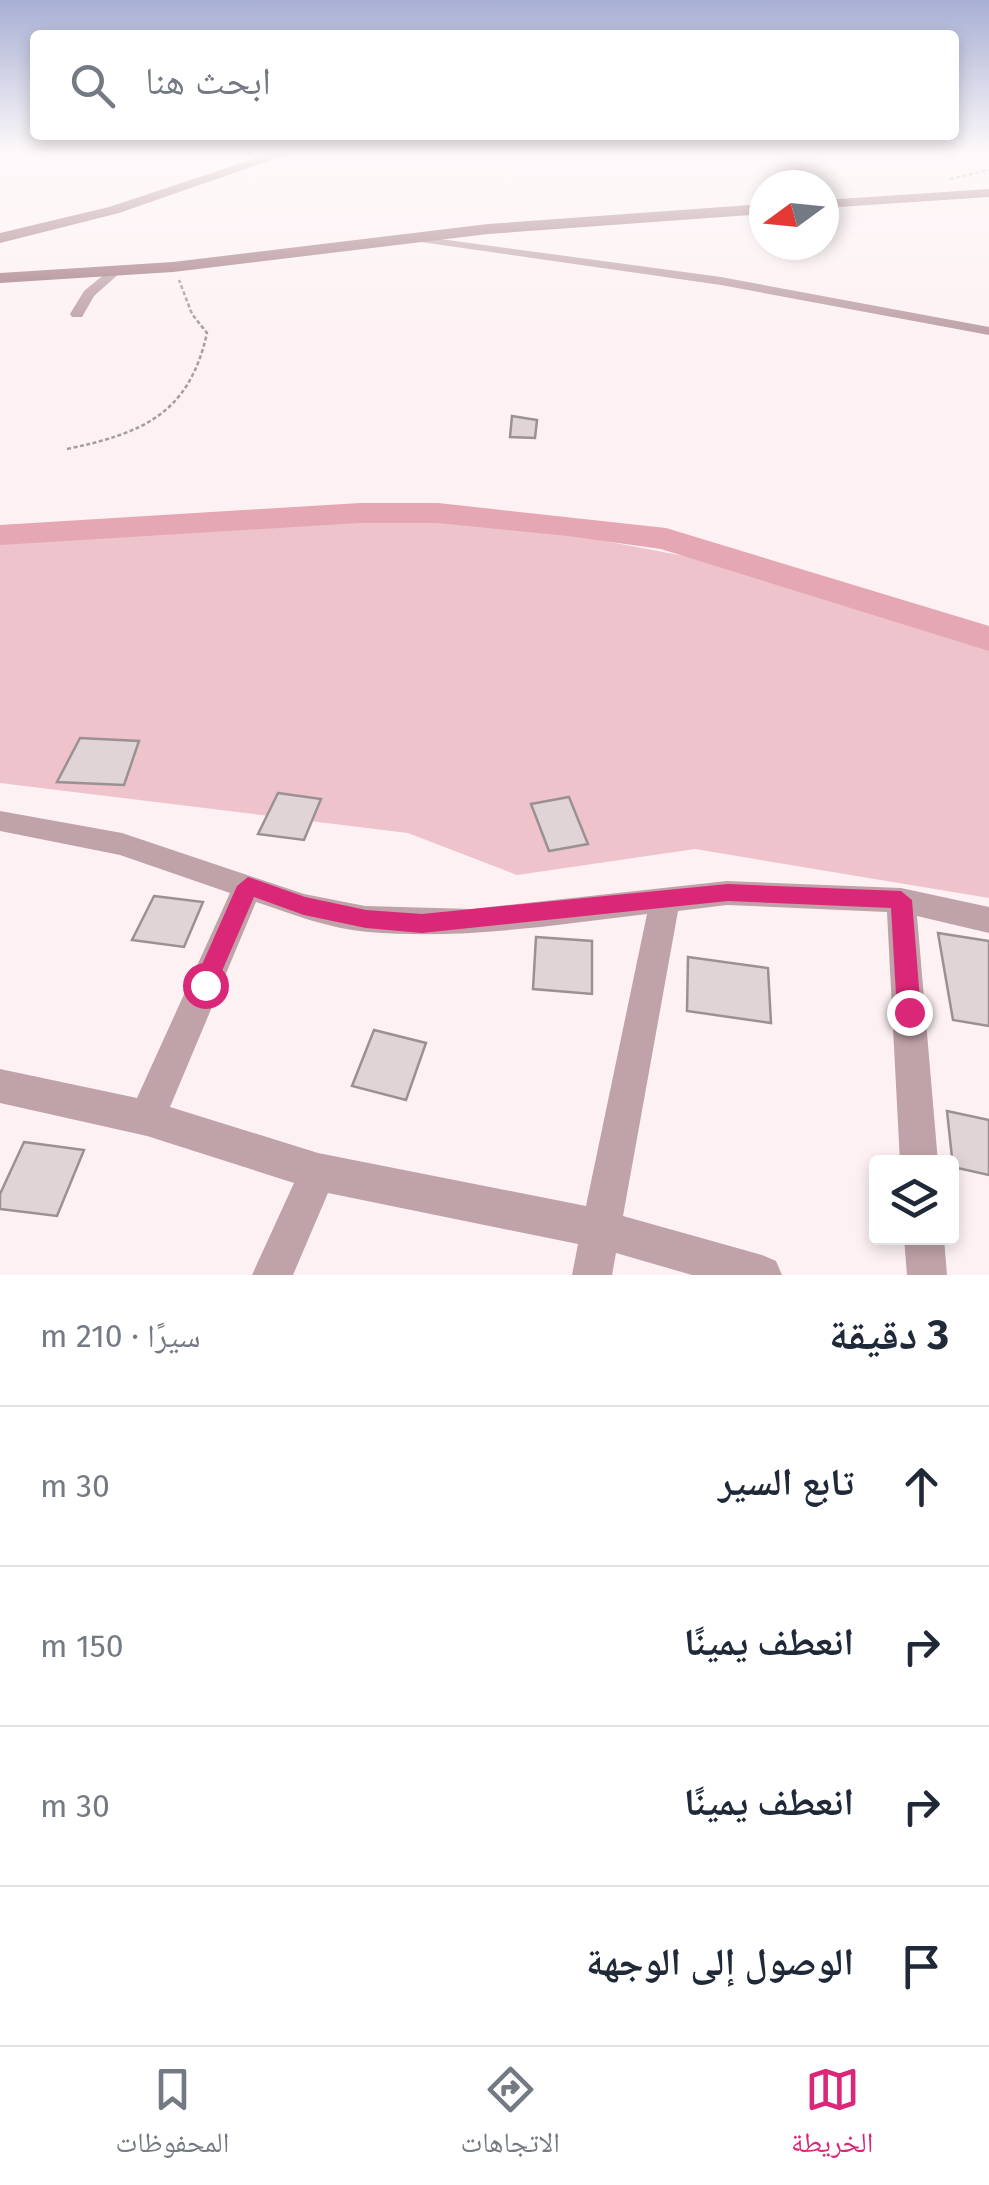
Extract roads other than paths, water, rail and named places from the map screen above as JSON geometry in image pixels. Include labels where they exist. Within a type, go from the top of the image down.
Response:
[{"type":"street","points":[[0,238],[100,212]]},
{"type":"street","points":[[0,278],[173,266],[488,228],[713,212]]},
{"type":"street","points":[[418,239],[684,276],[989,332]]},
{"type":"street","points":[[77,314],[88,294],[116,271]]},
{"type":"street","points":[[0,821],[122,844],[304,906],[366,919],[422,924],[728,893],[901,900],[989,920]]},
{"type":"street","points":[[147,1118],[248,886]]},
{"type":"street","points":[[592,1275],[666,898]]},
{"type":"street","points":[[901,900],[919,1155]]},
{"type":"street","points":[[0,1086],[147,1118],[318,1172],[601,1229],[762,1275]]},
{"type":"street","points":[[272,1275],[318,1172]]},
{"type":"street","points":[[925,1245],[927,1275]]},
{"type":"waterway","points":[[0,535],[360,513],[438,513],[568,526],[666,539],[989,639]]}]
